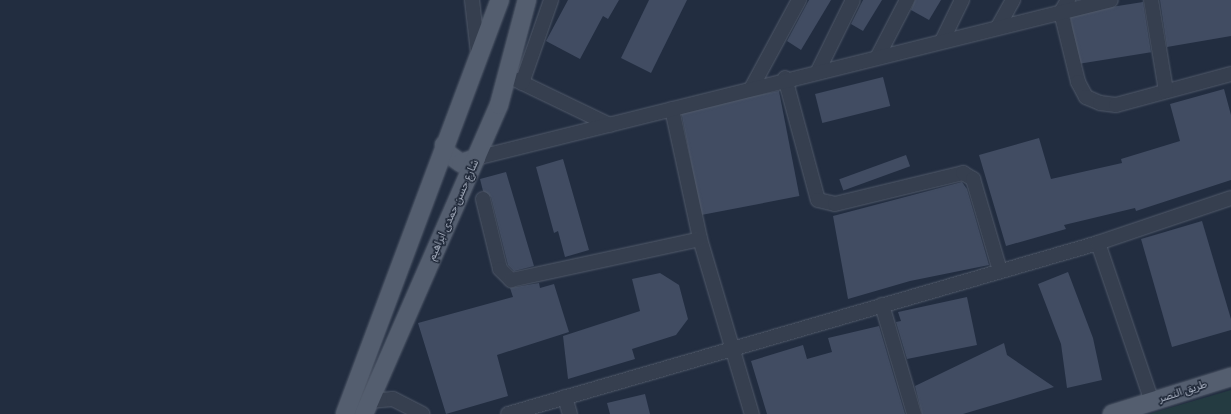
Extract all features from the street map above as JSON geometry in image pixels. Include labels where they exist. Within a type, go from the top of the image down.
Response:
[{"type":"main road","points":[[346,414],[374,344],[444,145],[500,0]]},
{"type":"main road","name":"شارع حسن حمدى ابراهيم","points":[[366,408],[476,158],[515,79],[527,0]]},
{"type":"main road","points":[[444,145],[450,156],[461,163],[476,158]]},
{"type":"main road","points":[[374,344],[391,351]]},
{"type":"main road","name":"طريق النصر","points":[[1112,414],[1231,377]]},
{"type":"street","points":[[472,0],[478,54]]},
{"type":"street","points":[[551,0],[515,79],[610,125]]},
{"type":"street","points":[[752,86],[799,0]]},
{"type":"street","points":[[818,71],[853,0]]},
{"type":"street","points":[[878,56],[908,0]]},
{"type":"street","points":[[942,41],[962,0]]},
{"type":"street","points":[[998,27],[1013,0]]},
{"type":"street","points":[[476,158],[672,109],[752,86],[998,27],[1064,6],[1111,0]]},
{"type":"street","points":[[1151,0],[1166,91]]},
{"type":"street","points":[[1064,6],[1078,82],[1086,97],[1116,104],[1231,74]]},
{"type":"street","points":[[785,78],[818,200],[835,204],[963,173],[973,179],[1000,271]]},
{"type":"street","points":[[672,109],[700,239],[752,414]]},
{"type":"street","points":[[508,414],[1098,243],[1231,198]]},
{"type":"street","points":[[483,200],[500,269],[511,280],[700,239]]},
{"type":"street","points":[[1098,243],[1152,402]]},
{"type":"street","points":[[882,305],[914,414]]},
{"type":"street","points":[[566,397],[570,414]]},
{"type":"street","points":[[366,408],[393,399],[422,414]]},
{"type":"green space","points":[[1231,390],[1231,414],[1149,414]]},
{"type":"building","points":[[568,0],[619,0],[608,19],[603,16],[580,59],[546,41]]},
{"type":"building","points":[[649,0],[687,0],[651,73],[621,58]]},
{"type":"building","points":[[809,0],[831,0],[801,50],[787,41]]},
{"type":"building","points":[[863,0],[882,0],[863,31],[851,24]]},
{"type":"building","points":[[915,0],[941,0],[929,20],[911,10]]},
{"type":"building","points":[[1160,0],[1231,0],[1231,36],[1167,47]]},
{"type":"building","points":[[1143,2],[1151,52],[1078,64],[1070,14]]},
{"type":"building","points":[[883,77],[890,106],[822,123],[815,94]]},
{"type":"building","points":[[1224,89],[1231,115],[1231,180],[1136,211],[1135,208],[1064,225],[1066,229],[1006,246],[979,155],[1039,138],[1051,179],[1122,163],[1121,159],[1180,141],[1170,104]]},
{"type":"building","points":[[779,91],[799,196],[701,215],[681,110]]},
{"type":"building","points":[[906,155],[910,166],[843,191],[839,179]]},
{"type":"building","points":[[563,159],[589,250],[565,257],[558,231],[554,233],[536,167]]},
{"type":"building","points":[[506,172],[534,266],[514,271],[508,265],[491,197],[483,191],[480,179]]},
{"type":"building","points":[[962,182],[967,189],[989,265],[910,281],[848,299],[833,216]]},
{"type":"building","points":[[1202,221],[1231,319],[1231,330],[1172,347],[1141,239]]},
{"type":"building","points":[[1068,272],[1093,338],[1102,380],[1067,388],[1061,344],[1038,284]]},
{"type":"building","points":[[660,273],[679,285],[688,319],[676,335],[632,349],[635,359],[568,379],[563,336],[640,311],[632,279]]},
{"type":"building","points":[[539,283],[540,288],[554,284],[569,332],[497,355],[508,396],[446,414],[418,323],[513,297],[510,288]]},
{"type":"building","points":[[967,297],[977,345],[907,359],[896,322],[901,321],[898,312]]},
{"type":"building","points":[[879,326],[905,414],[767,414],[751,361],[803,345],[807,359],[832,352],[828,338]]},
{"type":"building","points":[[1004,343],[1007,355],[1054,387],[963,414],[922,414],[915,386]]},
{"type":"building","points":[[645,394],[650,414],[610,414],[607,403]]}]
